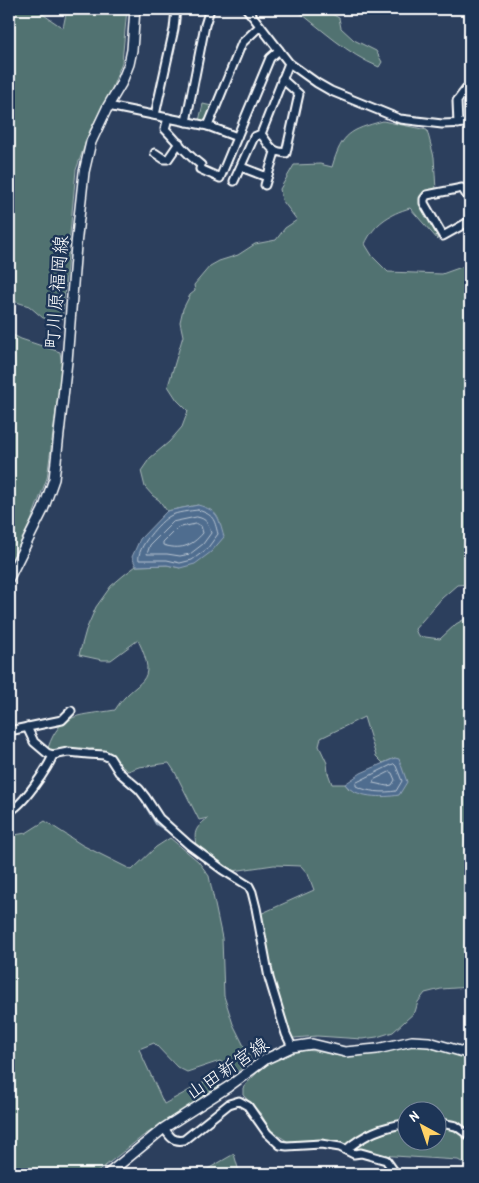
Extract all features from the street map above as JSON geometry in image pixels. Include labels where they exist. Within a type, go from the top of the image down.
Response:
[{"type":"main road","name":"町川原福岡線","points":[[9,578],[43,510],[54,479],[84,172],[91,142],[121,84],[129,64],[135,9]]},
{"type":"main road","name":"山田新宮線","points":[[108,1174],[164,1128],[228,1087],[266,1059],[292,1047],[312,1044],[345,1052],[377,1049],[412,1040],[429,1042],[470,1054]]},
{"type":"street","points":[[155,115],[174,29],[176,9]]},
{"type":"street","points":[[186,122],[205,25],[210,9]]},
{"type":"street","points":[[247,9],[289,63],[331,91],[400,119],[420,122],[470,123]]},
{"type":"street","points":[[208,126],[242,42],[260,26]]},
{"type":"street","points":[[168,118],[165,129],[190,157],[201,165],[200,170],[220,178],[270,58],[280,50]]},
{"type":"street","points":[[234,180],[254,138],[260,134],[289,63]]},
{"type":"street","points":[[260,134],[275,152],[286,153],[299,94],[282,79]]},
{"type":"street","points":[[458,124],[458,101],[470,84]]},
{"type":"street","points":[[108,106],[208,126],[237,137]]},
{"type":"street","points":[[154,153],[164,159],[168,159],[179,143]]},
{"type":"street","points":[[265,185],[275,152]]},
{"type":"street","points":[[240,167],[267,177]]},
{"type":"street","points":[[470,200],[462,188],[426,195],[424,199],[424,203],[443,236],[470,220]]},
{"type":"street","points":[[9,731],[62,720],[71,711]]},
{"type":"street","points":[[27,727],[38,746],[47,753],[53,755],[68,752],[104,755],[110,758],[119,772],[142,793],[159,818],[189,845],[249,886],[254,900],[269,978],[292,1047]]},
{"type":"street","points":[[9,811],[14,810],[24,798],[50,763],[53,755]]},
{"type":"street","points":[[164,1128],[171,1138],[178,1141],[184,1140],[229,1104],[239,1101],[248,1106],[266,1134],[280,1146],[320,1144],[340,1146],[354,1154],[362,1153],[386,1160],[396,1174]]},
{"type":"street","points":[[446,1124],[456,1126],[470,1136]]},
{"type":"street","points":[[346,1150],[376,1130],[396,1126]]},
{"type":"green space","points":[[9,9],[35,9],[63,28],[67,9],[127,9],[122,62],[111,91],[90,130],[76,170],[62,319],[43,318],[29,306],[9,301]]},
{"type":"green space","points":[[295,9],[323,9],[339,18],[341,28],[354,40],[376,51],[382,62],[379,67],[345,48]]},
{"type":"green space","points":[[203,104],[212,106],[206,123],[199,121]]},
{"type":"green space","points":[[383,121],[427,130],[434,157],[436,190],[424,195],[420,202],[433,223],[438,240],[410,208],[395,213],[378,225],[365,244],[373,257],[388,272],[442,274],[470,264],[470,584],[457,585],[442,598],[415,629],[418,636],[440,639],[456,624],[470,616],[470,987],[441,989],[425,993],[418,1002],[415,1012],[393,1032],[377,1037],[362,1039],[317,1036],[284,1039],[265,976],[256,937],[258,915],[314,890],[308,874],[301,866],[274,865],[219,873],[197,854],[195,833],[199,826],[208,818],[199,820],[169,763],[139,767],[128,771],[103,752],[93,749],[53,753],[48,748],[59,727],[66,721],[82,715],[115,710],[123,699],[143,681],[146,675],[147,667],[138,640],[111,660],[79,655],[86,630],[96,607],[111,586],[136,566],[167,565],[180,568],[198,505],[167,511],[159,500],[145,487],[141,471],[150,458],[169,442],[182,427],[188,411],[177,400],[168,386],[183,336],[180,322],[183,309],[190,295],[195,291],[194,285],[210,266],[238,255],[255,244],[276,240],[285,228],[297,220],[282,200],[280,189],[294,165],[320,164],[332,167],[340,147],[349,135],[363,127]],"holes":[[[364,717],[376,756],[383,763],[395,758],[349,789],[345,784],[332,784],[327,763],[319,746],[321,738]]]},
{"type":"green space","points":[[9,333],[60,352],[62,366],[47,478],[31,521],[9,565]]},
{"type":"green space","points":[[45,821],[82,845],[132,870],[156,847],[170,838],[198,861],[209,876],[222,938],[224,996],[233,1024],[251,1060],[236,1073],[220,1061],[187,1072],[177,1067],[154,1043],[139,1049],[164,1104],[212,1078],[220,1088],[143,1136],[95,1174],[9,1174],[9,836],[26,833]]},
{"type":"green space","points":[[407,1045],[422,1046],[470,1058],[470,1166],[458,1160],[378,1155],[354,1147],[319,1140],[290,1143],[270,1130],[261,1114],[243,1095],[243,1088],[258,1072],[284,1055],[304,1051],[350,1056],[375,1054]]},
{"type":"green space","points":[[234,1154],[242,1174],[208,1174],[206,1170]]},
{"type":"water","points":[[198,505],[214,512],[224,537],[211,552],[195,564],[180,568],[167,565],[136,566],[132,557],[140,539],[167,511]]},
{"type":"water","points":[[395,758],[399,759],[407,782],[399,795],[385,797],[370,796],[355,792],[345,784],[361,773]]},
{"type":"waterway","points":[[97,758],[107,760]]},
{"type":"waterway","points":[[21,796],[45,764]]},
{"type":"waterway","points":[[112,768],[121,780],[139,795],[156,824],[173,835]]}]
